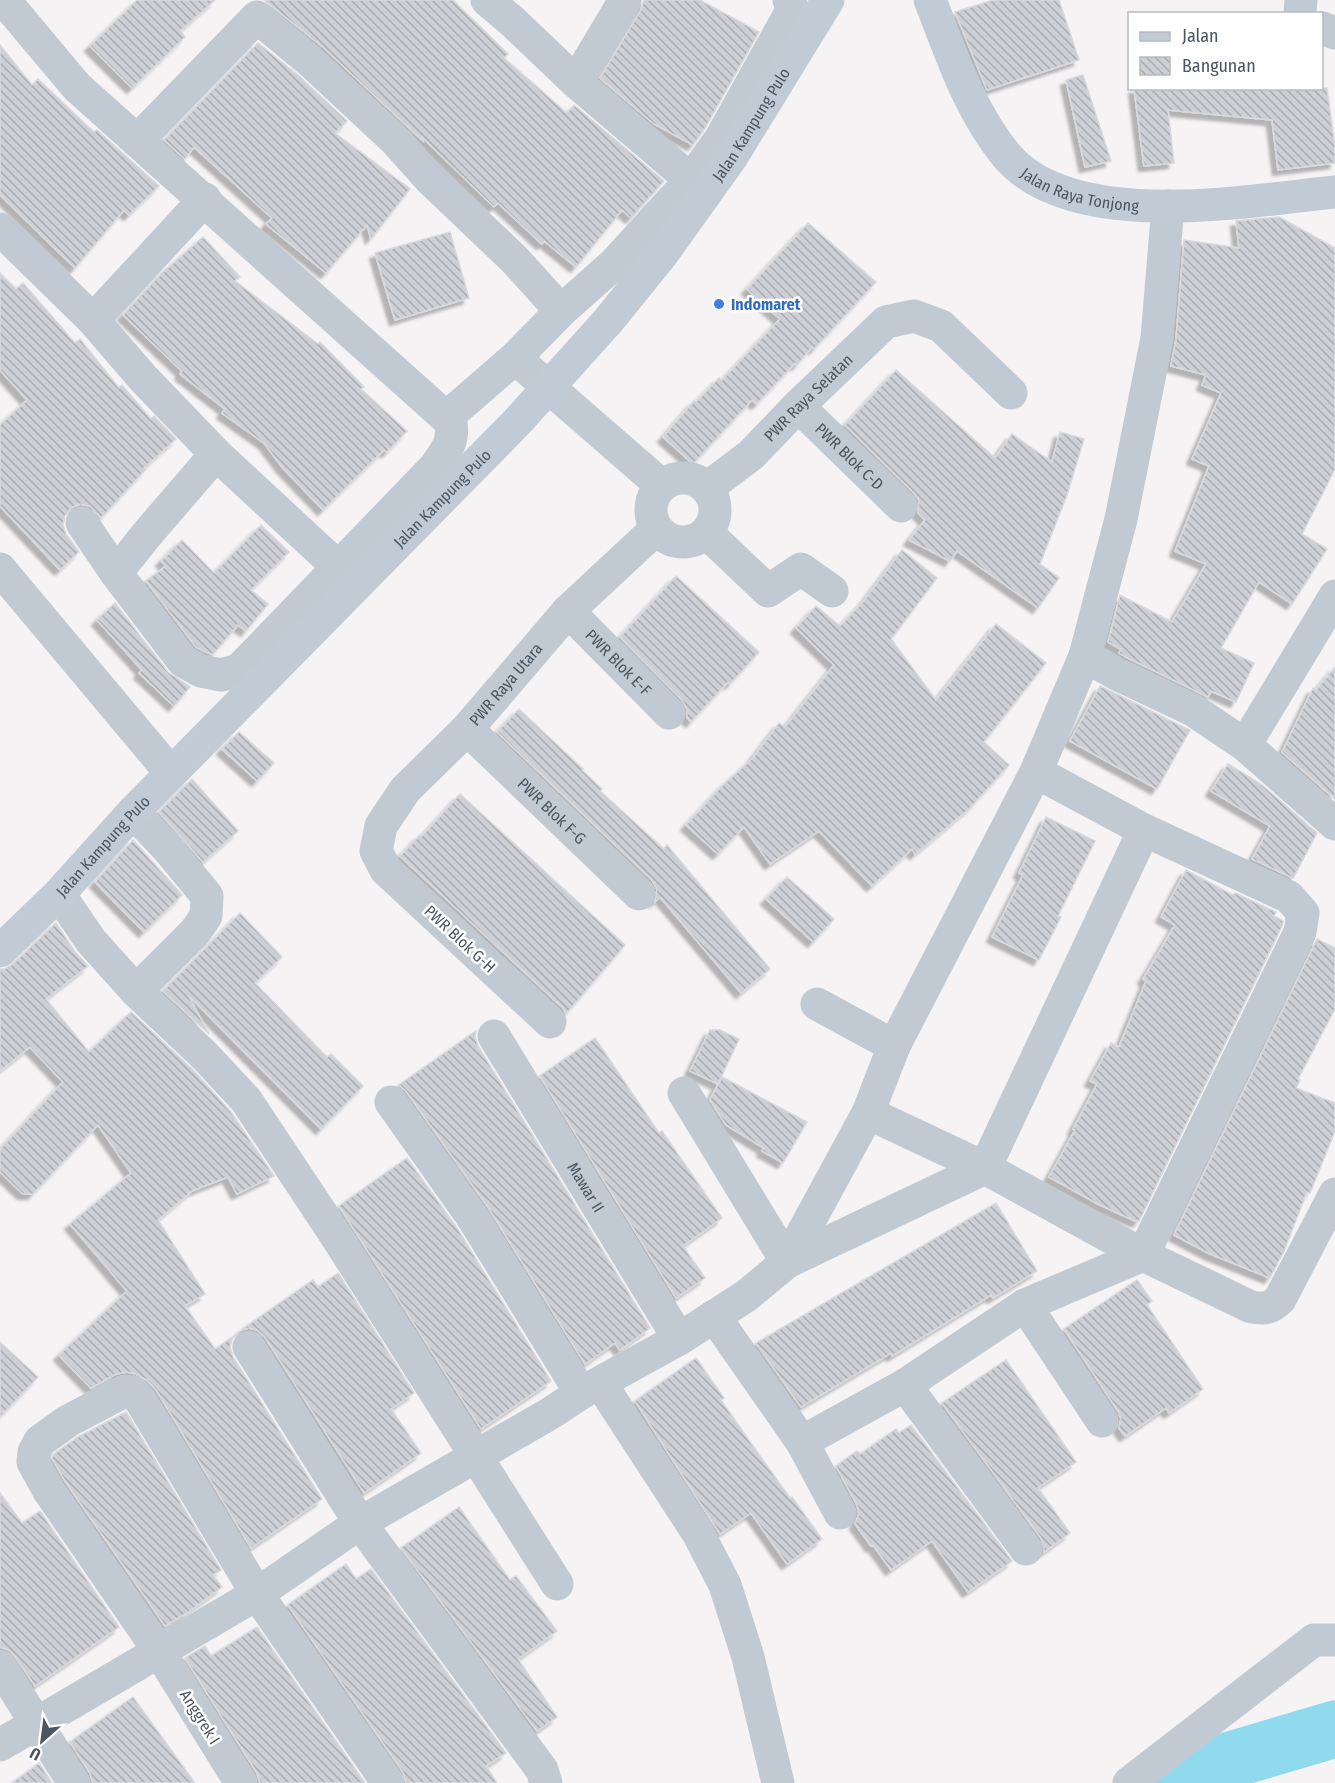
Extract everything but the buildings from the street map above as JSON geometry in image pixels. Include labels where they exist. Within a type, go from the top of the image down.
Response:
[{"type":"street","points":[[4,0],[77,87],[447,417],[451,422],[453,434],[450,444],[435,467],[239,670],[221,675],[201,671],[183,661],[116,573],[82,523]]},
{"type":"street","points":[[487,0],[576,82],[691,180]]},
{"type":"street","points":[[576,82],[625,0]]},
{"type":"street","points":[[447,417],[515,358],[561,311],[615,263],[691,180],[721,138],[790,14],[789,0]]},
{"type":"street","name":"Jalan Kampung Pulo","points":[[0,951],[59,894],[133,812],[518,421],[608,321],[663,253],[731,158],[828,0]]},
{"type":"street","name":"Jalan Raya Tonjong","points":[[930,0],[976,112],[1007,156],[1032,177],[1067,194],[1106,202],[1168,206],[1236,203],[1335,192]]},
{"type":"street","points":[[137,141],[265,9],[317,68],[396,141],[430,178],[515,260],[561,311]]},
{"type":"street","points":[[93,320],[205,200]]},
{"type":"street","points":[[787,1262],[868,1113],[894,1046],[1036,772],[1085,656],[1121,519],[1157,338],[1168,206]]},
{"type":"street","points":[[0,230],[93,320],[143,378],[216,454],[338,567]]},
{"type":"street","name":"PWR Raya Selatan","points":[[707,488],[751,455],[798,406],[886,322],[914,316],[941,326],[1011,393]]},
{"type":"street","points":[[515,358],[661,485]]},
{"type":"street","name":"PWR Blok C-D","points":[[798,406],[901,506]]},
{"type":"street","points":[[116,573],[216,454]]},
{"type":"street","points":[[685,477],[697,480],[707,488],[715,502],[714,519],[707,533],[693,541],[682,543],[663,537],[651,518],[650,506],[661,485],[672,478],[685,477]]},
{"type":"street","name":"PWR Raya Utara","points":[[376,851],[381,826],[405,790],[467,729],[568,611],[656,529]]},
{"type":"street","points":[[707,533],[768,591],[801,569],[832,591]]},
{"type":"street","points":[[0,569],[171,773]]},
{"type":"street","points":[[1245,745],[1335,596]]},
{"type":"street","name":"PWR Blok E-F","points":[[568,611],[669,713]]},
{"type":"street","points":[[1085,656],[1193,710],[1245,745],[1335,824]]},
{"type":"street","name":"PWR Blok F-G","points":[[467,729],[639,894]]},
{"type":"street","points":[[802,1442],[906,1385],[1025,1305],[1143,1254],[1156,1223],[1300,932],[1303,913],[1289,897],[1144,831],[1036,772]]},
{"type":"street","points":[[133,812],[170,851],[207,896],[206,916],[195,932],[136,991]]},
{"type":"street","points":[[0,1745],[257,1594],[360,1523],[679,1339],[746,1296],[787,1262],[985,1168],[1144,831]]},
{"type":"street","name":"PWR Blok G-H","points":[[376,851],[386,870],[550,1023]]},
{"type":"street","points":[[59,894],[92,940],[136,991],[205,1056],[246,1100],[335,1234],[557,1584]]},
{"type":"street","points":[[816,1004],[894,1046]]},
{"type":"street","name":"Mawar II","points":[[494,1036],[679,1339]]},
{"type":"street","points":[[684,1093],[787,1262]]},
{"type":"street","points":[[391,1102],[591,1389],[698,1533],[725,1585],[748,1658],[778,1783]]},
{"type":"street","points":[[868,1113],[985,1168],[1143,1254],[1251,1307],[1264,1309],[1271,1307],[1280,1299],[1335,1194]]},
{"type":"street","points":[[1025,1305],[1102,1421]]},
{"type":"street","points":[[714,1316],[802,1442],[840,1513]]},
{"type":"street","points":[[249,1347],[360,1523],[542,1770],[546,1783]]},
{"type":"street","points":[[906,1385],[1026,1549]]},
{"type":"street","name":"Anggrek I","points":[[241,1783],[159,1652],[49,1491],[33,1462],[34,1452],[40,1441],[68,1421],[115,1395],[125,1391],[133,1392],[141,1401],[257,1594]]},
{"type":"street","points":[[257,1594],[388,1783]]},
{"type":"street","points":[[1130,1783],[1314,1640],[1335,1640]]},
{"type":"street","points":[[0,1666],[74,1783]]},
{"type":"waterway","points":[[1166,1783],[1173,1777],[1335,1729]]},
{"type":"place","name":"Indomaret","points":[[719,304]]}]
